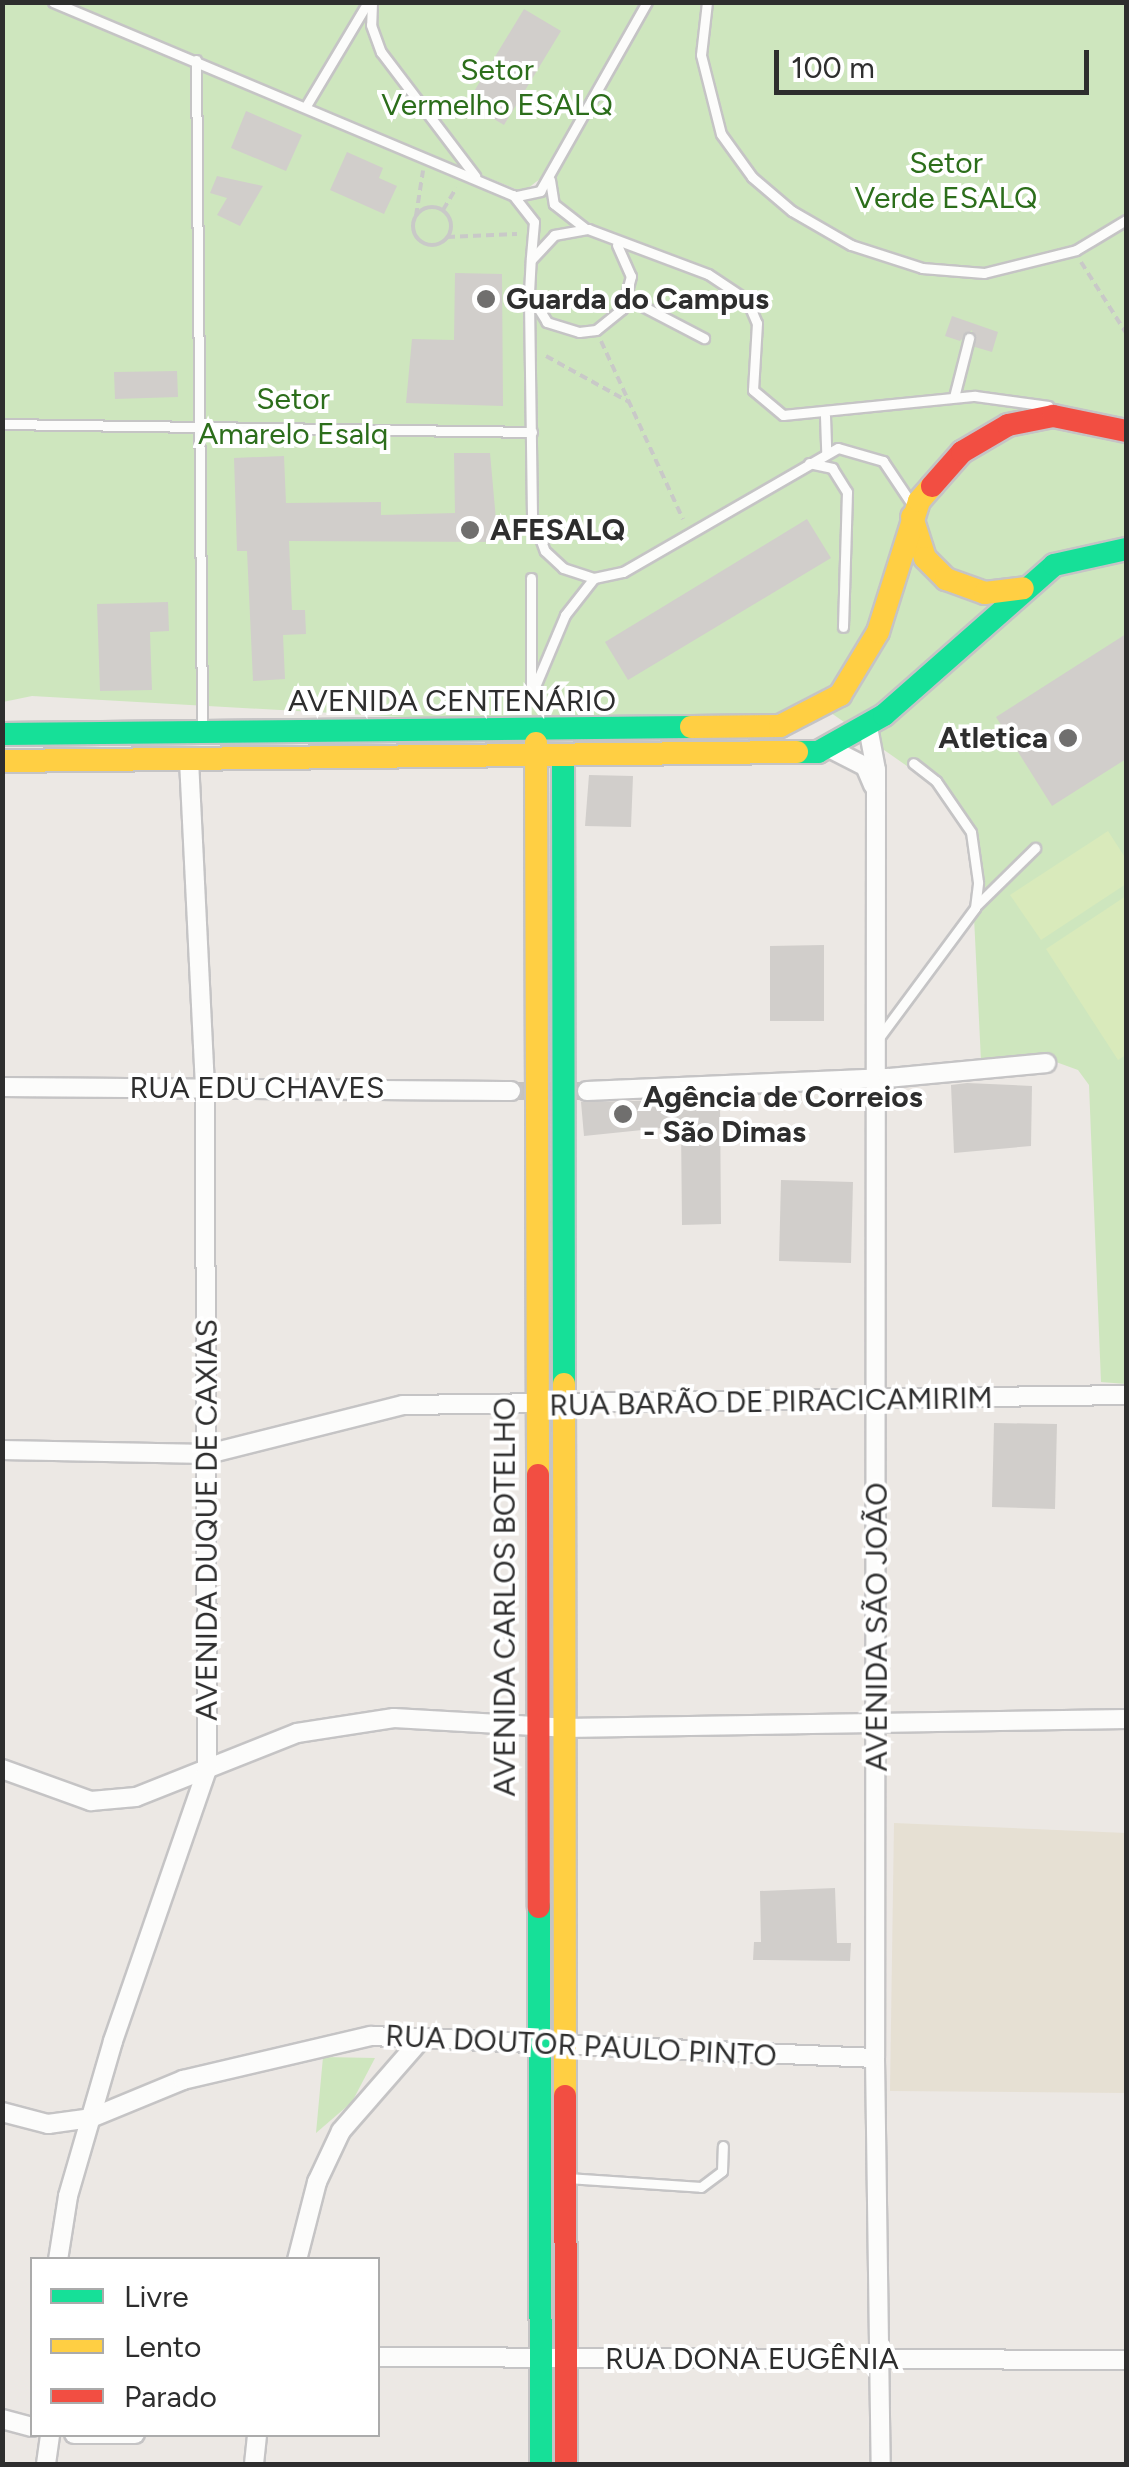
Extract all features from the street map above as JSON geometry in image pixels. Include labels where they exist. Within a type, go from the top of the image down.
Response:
[{"type":"main road","points":[[1074,416],[1126,431]]},
{"type":"main road","name":"AVENIDA CENTENÁRIO","points":[[2,734],[780,726],[840,695],[870,651],[912,517],[946,467],[986,436],[1031,419],[1074,416]]},
{"type":"main road","points":[[912,517],[925,558],[946,580],[985,593],[1023,588]]},
{"type":"main road","points":[[831,749],[868,727],[1054,564],[1120,548]]},
{"type":"main road","name":"AVENIDA CARLOS BOTELHO","points":[[536,730],[535,2045],[541,2464]]},
{"type":"main road","name":"AVENIDA CENTENÁRIO","points":[[2,761],[535,759],[831,749]]},
{"type":"main road","name":"AVENIDA CARLOS BOTELHO","points":[[562,758],[566,2464]]},
{"type":"street","name":"AVENIDA SÃO JOÃO","points":[[868,727],[875,790],[875,2058],[881,2464]]},
{"type":"street","points":[[831,749],[866,766],[875,790]]},
{"type":"street","name":"AVENIDA DUQUE DE CAXIAS","points":[[58,2257],[68,2196],[91,2118],[207,1769],[205,1087],[189,758]]},
{"type":"street","points":[[587,1091],[877,1078],[1046,1063]]},
{"type":"street","name":"RUA EDU CHAVES","points":[[2,1087],[512,1091]]},
{"type":"street","name":"RUA BARÃO DE PIRACICAMIRIM","points":[[2,1450],[208,1454],[372,1408],[878,1402],[1126,1394]]},
{"type":"street","points":[[2,1769],[92,1801],[136,1797],[297,1733],[394,1718],[565,1728],[1126,1719]]},
{"type":"street","name":"RUA DOUTOR PAULO PINTO","points":[[2,2112],[48,2124],[91,2118],[183,2080],[288,2052],[371,2036],[564,2048],[875,2058]]},
{"type":"street","points":[[298,2257],[316,2182],[341,2131],[422,2038]]},
{"type":"street","name":"RUA DONA EUGÊNIA","points":[[380,2356],[541,2360],[1126,2360]]},
{"type":"street","points":[[2,2419],[30,2426]]},
{"type":"street","points":[[46,2464],[50,2437]]},
{"type":"street","points":[[254,2464],[257,2437]]},
{"type":"lane","points":[[53,2],[513,195],[534,197],[648,2]]},
{"type":"lane","points":[[306,106],[370,2]]},
{"type":"lane","points":[[370,2],[371,25],[381,52],[478,179]]},
{"type":"lane","points":[[706,2],[700,55],[721,134],[752,177],[792,211],[851,245],[950,272],[995,272],[1076,250],[1126,220]]},
{"type":"lane","points":[[196,60],[202,732]]},
{"type":"lane","points":[[550,173],[554,204],[588,229],[617,245],[732,288],[756,316],[751,376],[760,401],[783,415],[825,416],[954,397],[1008,398],[1074,416]]},
{"type":"lane","points":[[513,195],[530,212],[535,233],[528,276],[537,538],[554,561],[594,578],[623,572],[826,452],[853,448],[883,461],[902,484],[912,517]]},
{"type":"lane","points":[[528,276],[532,260],[554,235],[588,229]]},
{"type":"lane","points":[[529,293],[547,322],[579,332],[596,330],[627,298],[631,276],[617,245]]},
{"type":"lane","points":[[627,298],[704,338]]},
{"type":"lane","points":[[954,397],[969,338]]},
{"type":"lane","points":[[825,416],[826,452]]},
{"type":"lane","points":[[2,424],[532,432]]},
{"type":"lane","points":[[806,463],[832,468],[847,492],[843,627]]},
{"type":"lane","points":[[531,578],[532,696],[565,615],[594,578]]},
{"type":"lane","points":[[913,763],[936,781],[971,832],[978,855],[975,908]]},
{"type":"lane","points":[[875,1040],[975,908],[1035,848]]},
{"type":"lane","points":[[564,2178],[701,2186],[722,2172],[724,2146]]},
{"type":"path","points":[[426,156],[416,216],[419,239],[430,244],[447,238],[535,233]]},
{"type":"path","points":[[443,210],[465,172]]},
{"type":"path","points":[[416,216],[425,208],[443,210]]},
{"type":"path","points":[[443,210],[451,226],[447,238]]},
{"type":"path","points":[[1076,250],[1095,291],[1126,334]]},
{"type":"path","points":[[596,330],[690,532]]},
{"type":"path","points":[[530,347],[630,402]]},
{"type":"shaded area","points":[[894,1823],[1126,1833],[1126,2093],[890,2091]]},
{"type":"green space","name":"Setor Amarelo Esalq","points":[[2,3],[50,3],[513,194],[533,196],[649,3],[1126,3],[1126,1384],[1101,1382],[1089,1085],[1078,1070],[1056,1062],[981,1061],[970,835],[937,787],[824,708],[806,716],[507,723],[32,696],[3,702]]},
{"type":"green space","name":"Setor Vermelho ESALQ","points":[[60,3],[641,3],[545,175],[523,192]]},
{"type":"green space","points":[[1108,831],[1126,859],[1126,884],[1041,940],[1010,895]]},
{"type":"green space","points":[[1126,896],[1126,1055],[1118,1060],[1046,949]]},
{"type":"green space","points":[[323,2057],[375,2058],[352,2102],[316,2133]]},
{"type":"building","points":[[524,9],[561,31],[504,125],[467,103]]},
{"type":"building","points":[[246,111],[302,135],[286,171],[231,148]]},
{"type":"building","points":[[347,152],[383,168],[379,178],[397,186],[384,214],[330,190]]},
{"type":"building","points":[[217,176],[263,186],[240,226],[217,215],[227,198],[210,193]]},
{"type":"building","points":[[455,273],[502,274],[503,406],[406,403],[412,339],[454,340]]},
{"type":"building","points":[[952,316],[998,332],[992,352],[975,347],[972,330],[960,341],[945,336]]},
{"type":"building","points":[[177,371],[178,397],[115,399],[114,372]]},
{"type":"building","points":[[454,453],[490,453],[498,542],[289,541],[292,610],[305,610],[306,634],[283,635],[285,679],[253,681],[247,551],[237,551],[234,458],[284,456],[286,503],[381,502],[381,515],[455,513]]},
{"type":"building","points":[[807,519],[831,558],[628,680],[605,642]]},
{"type":"building","points":[[168,602],[169,631],[150,632],[152,690],[100,691],[97,604]]},
{"type":"building","name":"Atletica","points":[[1126,634],[1126,759],[1052,806],[996,717]]},
{"type":"building","points":[[589,775],[633,776],[631,827],[585,826]]},
{"type":"building","points":[[824,945],[824,1021],[770,1021],[770,946]]},
{"type":"building","points":[[951,1085],[1032,1086],[1031,1146],[954,1153]]},
{"type":"building","points":[[720,1099],[721,1224],[682,1225],[681,1126],[584,1136],[581,1102]]},
{"type":"building","points":[[781,1180],[853,1182],[851,1263],[779,1261]]},
{"type":"building","points":[[994,1423],[1057,1424],[1055,1509],[992,1507]]},
{"type":"building","points":[[835,1888],[837,1943],[851,1943],[850,1961],[753,1960],[754,1942],[761,1942],[760,1891]]},
{"type":"tunnel","points":[[511,1091],[587,1091]]},
{"type":"traffic: fast","points":[[797,752],[818,752],[884,715],[1054,565],[1126,549]]},
{"type":"traffic: fast","points":[[2,734],[691,727]]},
{"type":"traffic: fast","points":[[563,759],[564,1384]]},
{"type":"traffic: fast","points":[[539,1907],[541,2464]]},
{"type":"traffic: slow","points":[[691,727],[780,726],[840,695],[878,632],[919,501],[932,486]]},
{"type":"traffic: slow","points":[[912,517],[925,558],[946,579],[985,593],[1023,588]]},
{"type":"traffic: slow","points":[[536,743],[538,1475]]},
{"type":"traffic: slow","points":[[2,761],[797,752]]},
{"type":"traffic: slow","points":[[564,1384],[565,2096]]},
{"type":"traffic: jam","points":[[932,486],[962,452],[1008,425],[1053,416],[1126,431]]},
{"type":"traffic: jam","points":[[538,1475],[539,1907]]},
{"type":"traffic: jam","points":[[565,2096],[566,2464]]},
{"type":"place","name":"Guarda do Campus","points":[[486,299]]},
{"type":"place","name":"AFESALQ","points":[[470,530]]},
{"type":"place","name":"Atletica","points":[[1068,738]]},
{"type":"place","name":"Agência de Correios - São Dimas","points":[[623,1114]]},
{"type":"park label","name":"Setor Verde ESALQ","points":[[946,180]]}]
